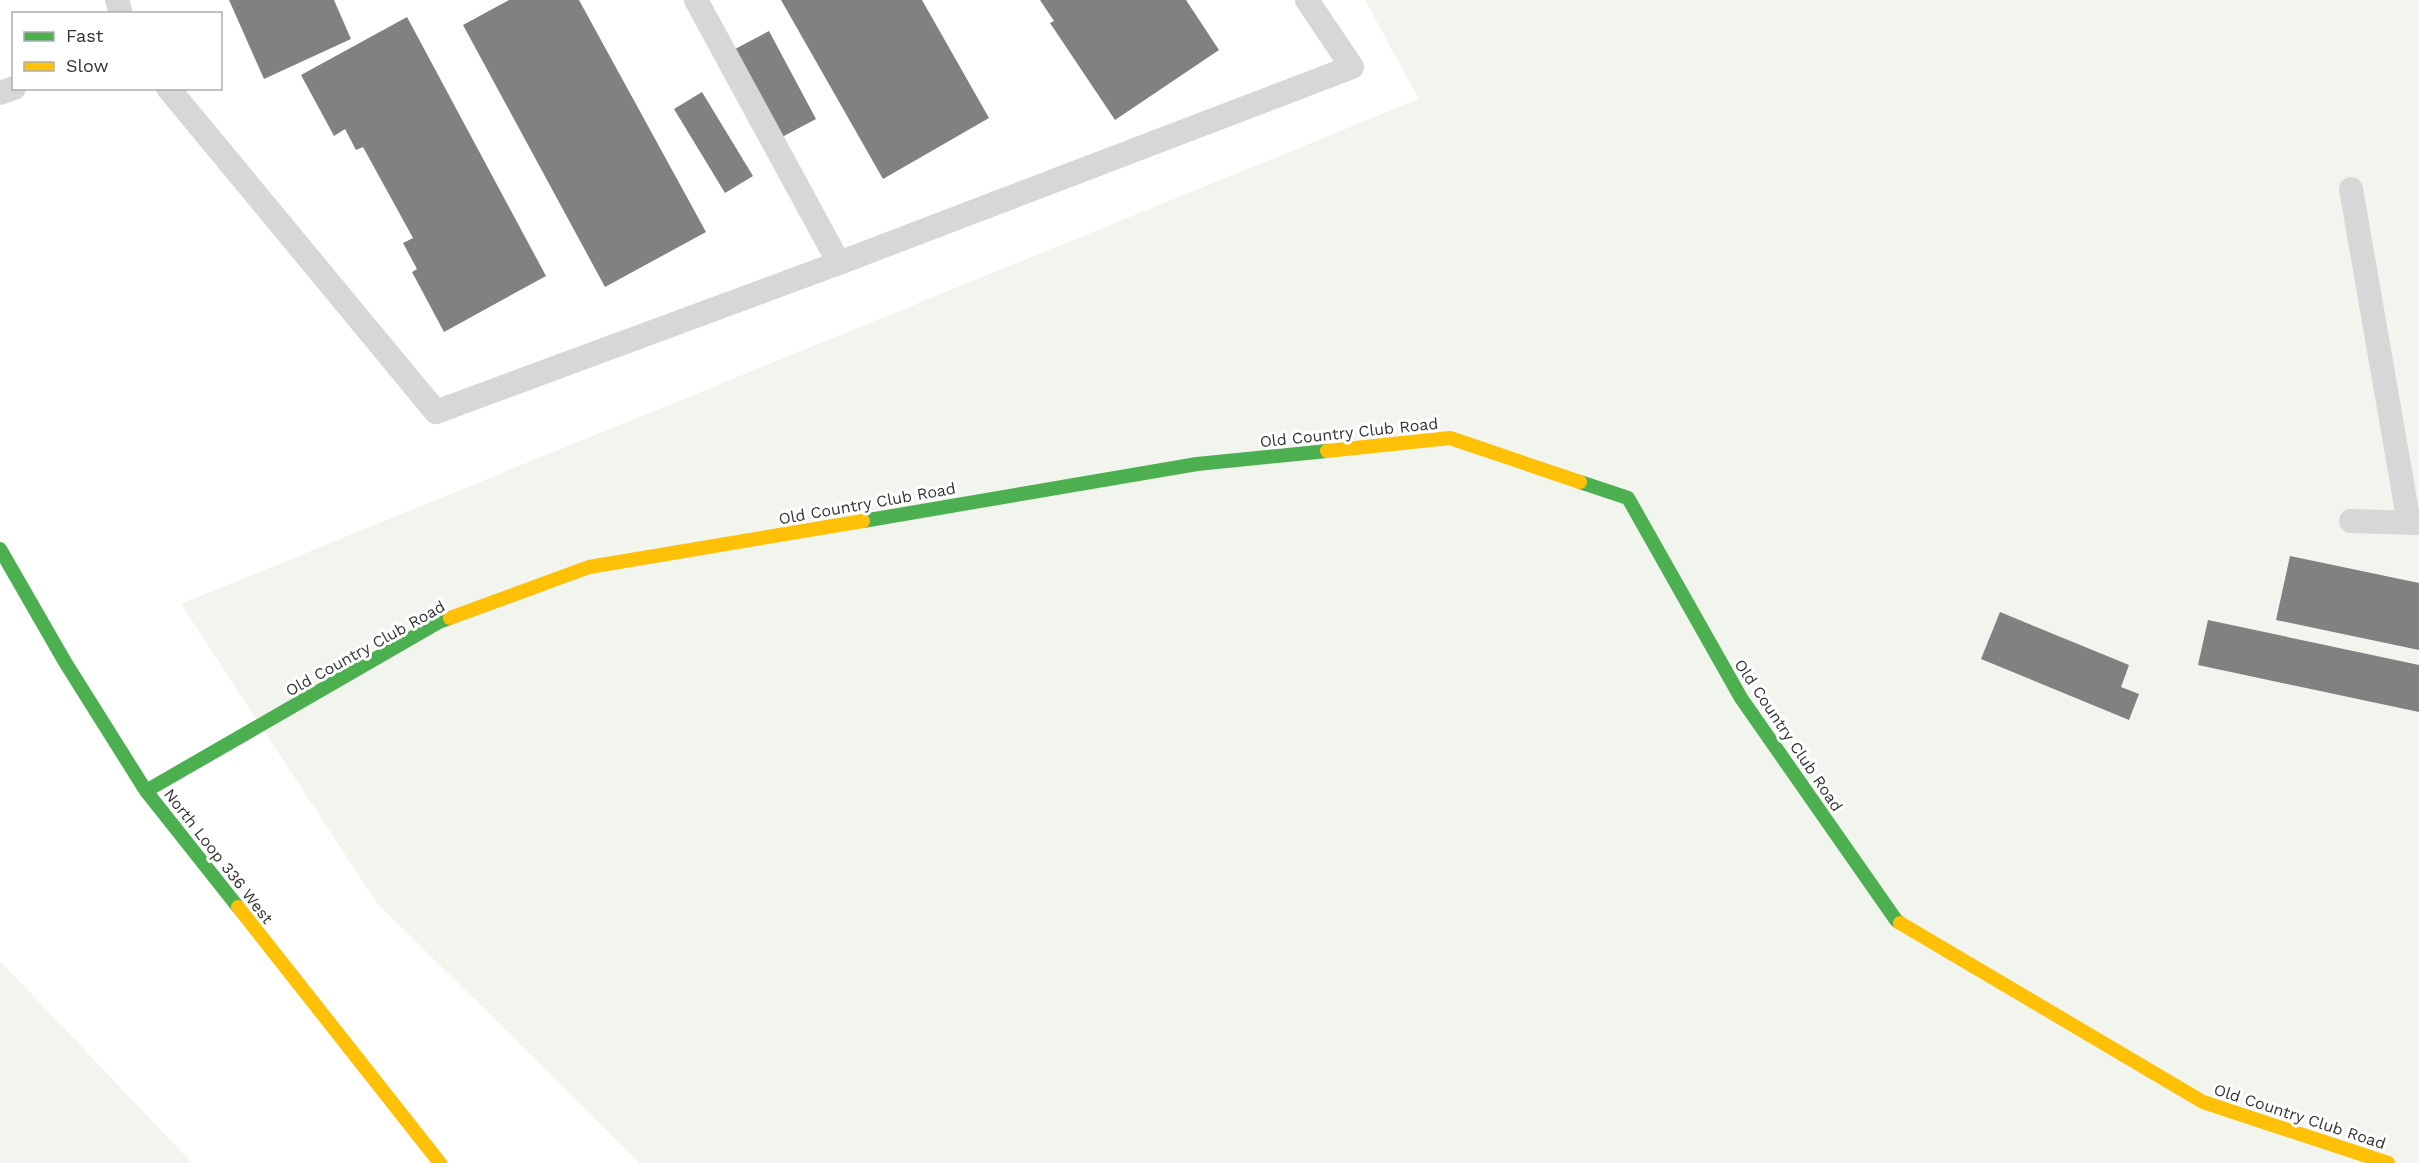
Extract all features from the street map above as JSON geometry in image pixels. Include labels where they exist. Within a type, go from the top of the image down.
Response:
[{"type":"street","name":"Old Country Club Road","points":[[146,791],[439,622],[590,567],[1197,464],[1450,438],[1628,498],[1741,698],[1896,920],[2203,1102],[2388,1163]]},
{"type":"street","name":"North Loop 336 West","points":[[0,549],[65,662],[146,791],[440,1163]]},
{"type":"lane","points":[[696,0],[839,263]]},
{"type":"lane","points":[[170,90],[436,412],[839,263],[1352,67],[1306,0]]},
{"type":"lane","points":[[2351,189],[2414,523],[2351,521]]},
{"type":"shaded area","points":[[1365,0],[2419,0],[2419,1163],[640,1163],[377,903],[181,604],[1419,99]]},
{"type":"shaded area","points":[[0,961],[192,1163],[0,1163]]},
{"type":"building","points":[[229,0],[334,0],[351,39],[264,79]]},
{"type":"building","points":[[509,0],[579,0],[706,232],[605,287],[463,25]]},
{"type":"building","points":[[781,0],[922,0],[989,118],[883,179]]},
{"type":"building","points":[[1040,0],[1186,0],[1219,50],[1115,120],[1050,23],[1054,21]]},
{"type":"building","points":[[407,17],[546,276],[444,332],[412,272],[417,269],[403,243],[413,238],[363,147],[356,150],[345,129],[334,136],[301,75]]},
{"type":"building","points":[[769,31],[816,119],[782,137],[735,49]]},
{"type":"building","points":[[702,92],[753,176],[725,193],[674,109]]},
{"type":"building","points":[[2290,556],[2419,583],[2419,650],[2276,620]]},
{"type":"building","points":[[2000,612],[2129,665],[2121,687],[2139,694],[2129,720],[1981,659]]},
{"type":"building","points":[[2208,620],[2419,665],[2419,712],[2198,665]]},
{"type":"traffic: fast","points":[[863,521],[1197,464],[1327,451]]},
{"type":"traffic: fast","points":[[1580,482],[1628,498],[1741,698],[1900,923]]},
{"type":"traffic: fast","points":[[0,549],[65,662],[146,791],[238,907]]},
{"type":"traffic: fast","points":[[146,791],[439,622],[450,618]]},
{"type":"traffic: slow","points":[[1327,451],[1450,438],[1580,482]]},
{"type":"traffic: slow","points":[[450,618],[589,567],[863,521]]},
{"type":"traffic: slow","points":[[238,907],[440,1163]]},
{"type":"traffic: slow","points":[[1900,923],[2203,1102],[2388,1163]]}]
